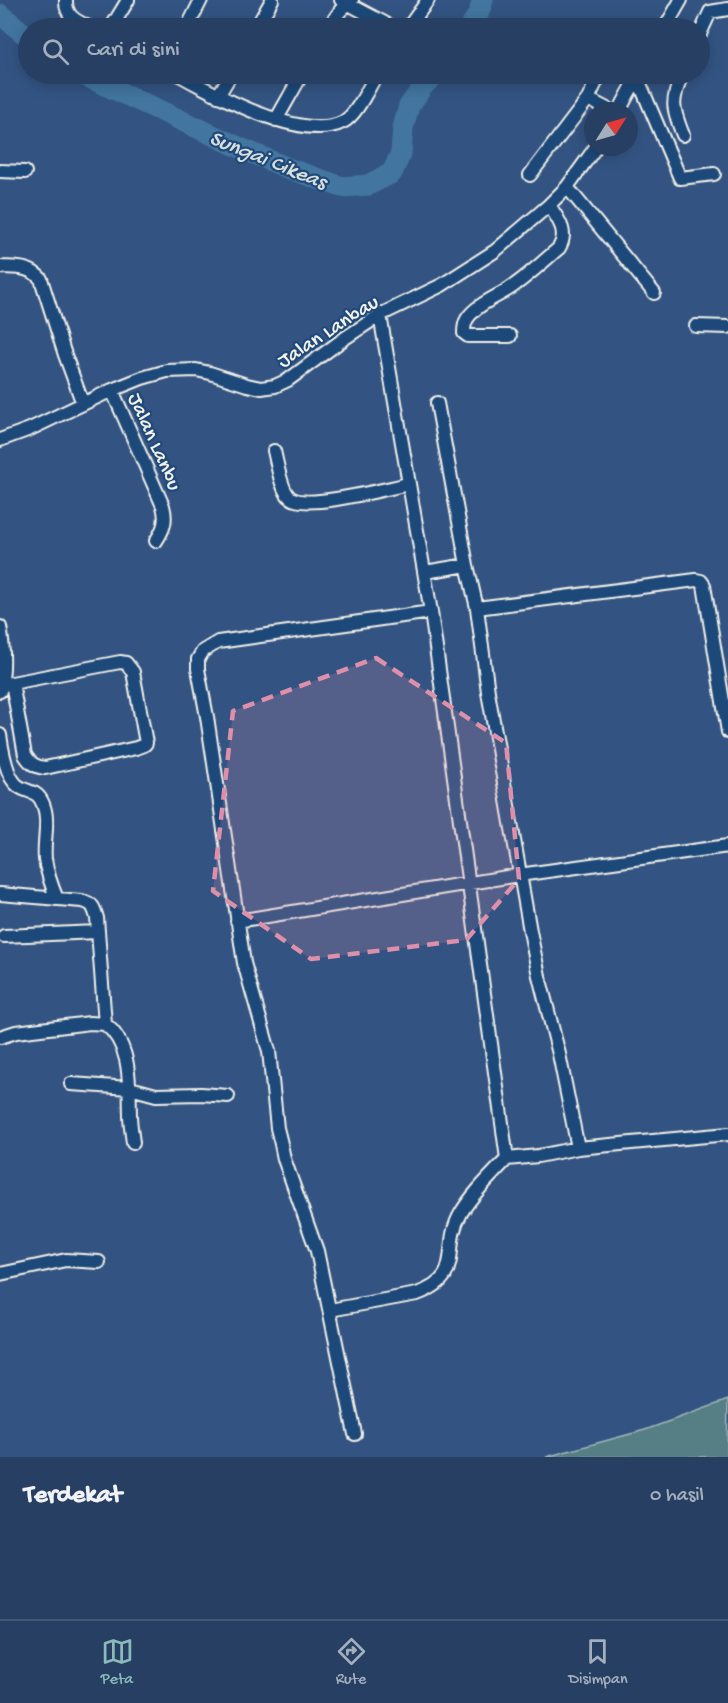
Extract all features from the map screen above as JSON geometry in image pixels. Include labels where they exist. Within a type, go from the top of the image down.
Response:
[{"type":"street","points":[[66,0],[65,7],[73,18]]},
{"type":"street","points":[[117,18],[128,0]]},
{"type":"street","points":[[192,18],[201,0]]},
{"type":"street","points":[[262,18],[272,0]]},
{"type":"street","points":[[415,18],[428,0]]},
{"type":"street","points":[[671,18],[681,0]]},
{"type":"street","points":[[333,18],[347,1],[377,18]]},
{"type":"street","points":[[707,18],[710,12],[728,9]]},
{"type":"street","points":[[196,84],[218,96],[276,120],[320,127],[344,122],[353,114],[371,84]]},
{"type":"street","points":[[218,96],[225,84]]},
{"type":"street","points":[[276,120],[296,84]]},
{"type":"street","points":[[530,175],[588,99],[595,84]]},
{"type":"street","points":[[624,102],[633,84]]},
{"type":"street","points":[[642,84],[680,178],[714,174]]},
{"type":"street","points":[[678,84],[674,95],[674,104],[683,135]]},
{"type":"street","points":[[588,99],[594,102]]},
{"type":"street","name":"Jalan Lanbau","points":[[0,440],[30,429],[112,390],[142,378],[167,372],[185,370],[210,373],[233,382],[261,388],[275,386],[288,380],[380,315],[442,285],[495,251],[567,188],[590,156]]},
{"type":"street","points":[[0,171],[25,172]]},
{"type":"street","points":[[567,188],[654,292]]},
{"type":"street","points":[[510,336],[468,336],[464,333],[464,326],[467,319],[483,304],[516,284],[559,248],[564,240],[564,234],[549,205]]},
{"type":"street","points":[[0,267],[31,270],[40,279],[83,404]]},
{"type":"street","points":[[380,315],[425,572],[507,1159]]},
{"type":"street","points":[[696,326],[728,327]]},
{"type":"street","name":"Jalan Lanbu","points":[[112,390],[163,506],[165,526],[156,541]]},
{"type":"street","points":[[437,404],[477,608],[488,692],[519,875],[578,1148]]},
{"type":"street","points":[[274,451],[285,492],[298,501],[335,499],[409,484]]},
{"type":"street","points":[[425,572],[467,564]]},
{"type":"street","points":[[477,608],[701,581],[704,585],[728,732]]},
{"type":"street","points":[[355,1434],[313,1235],[284,1159],[277,1128],[268,1051],[244,963],[198,659],[203,651],[218,642],[431,612]]},
{"type":"street","points":[[0,627],[5,660],[4,687],[25,755],[32,764],[45,768],[136,748],[146,743],[133,672],[126,663],[120,662],[4,687]]},
{"type":"street","points":[[0,735],[2,756],[11,777],[23,789],[35,792],[44,805],[47,816],[45,859],[57,899]]},
{"type":"street","points":[[237,921],[519,875],[728,846]]},
{"type":"street","points":[[0,894],[89,902],[95,910],[105,1024],[117,1037],[125,1053],[130,1088],[133,1143]]},
{"type":"street","points":[[4,936],[98,932]]},
{"type":"street","points":[[0,1037],[16,1032],[90,1023],[105,1024]]},
{"type":"street","points":[[71,1084],[130,1088],[156,1095],[228,1096]]},
{"type":"street","points":[[330,1310],[417,1294],[440,1283],[449,1267],[452,1237],[461,1214],[477,1191],[507,1159],[578,1148],[728,1134]]},
{"type":"street","points":[[0,1274],[66,1260],[99,1262]]},
{"type":"highlighted area","points":[[376,658],[506,743],[519,879],[466,940],[311,959],[213,891],[233,711]]},
{"type":"green space","points":[[728,1400],[727,1457],[546,1457],[645,1430]]},
{"type":"waterway","name":"Sungai Cikeas","points":[[476,18],[483,0]]},
{"type":"waterway","name":"Sungai Cikeas","points":[[0,14],[18,29]]},
{"type":"waterway","name":"Sungai Cikeas","points":[[103,84],[245,150],[342,187],[368,185],[392,173],[401,153],[403,128],[409,106],[425,84]]}]
